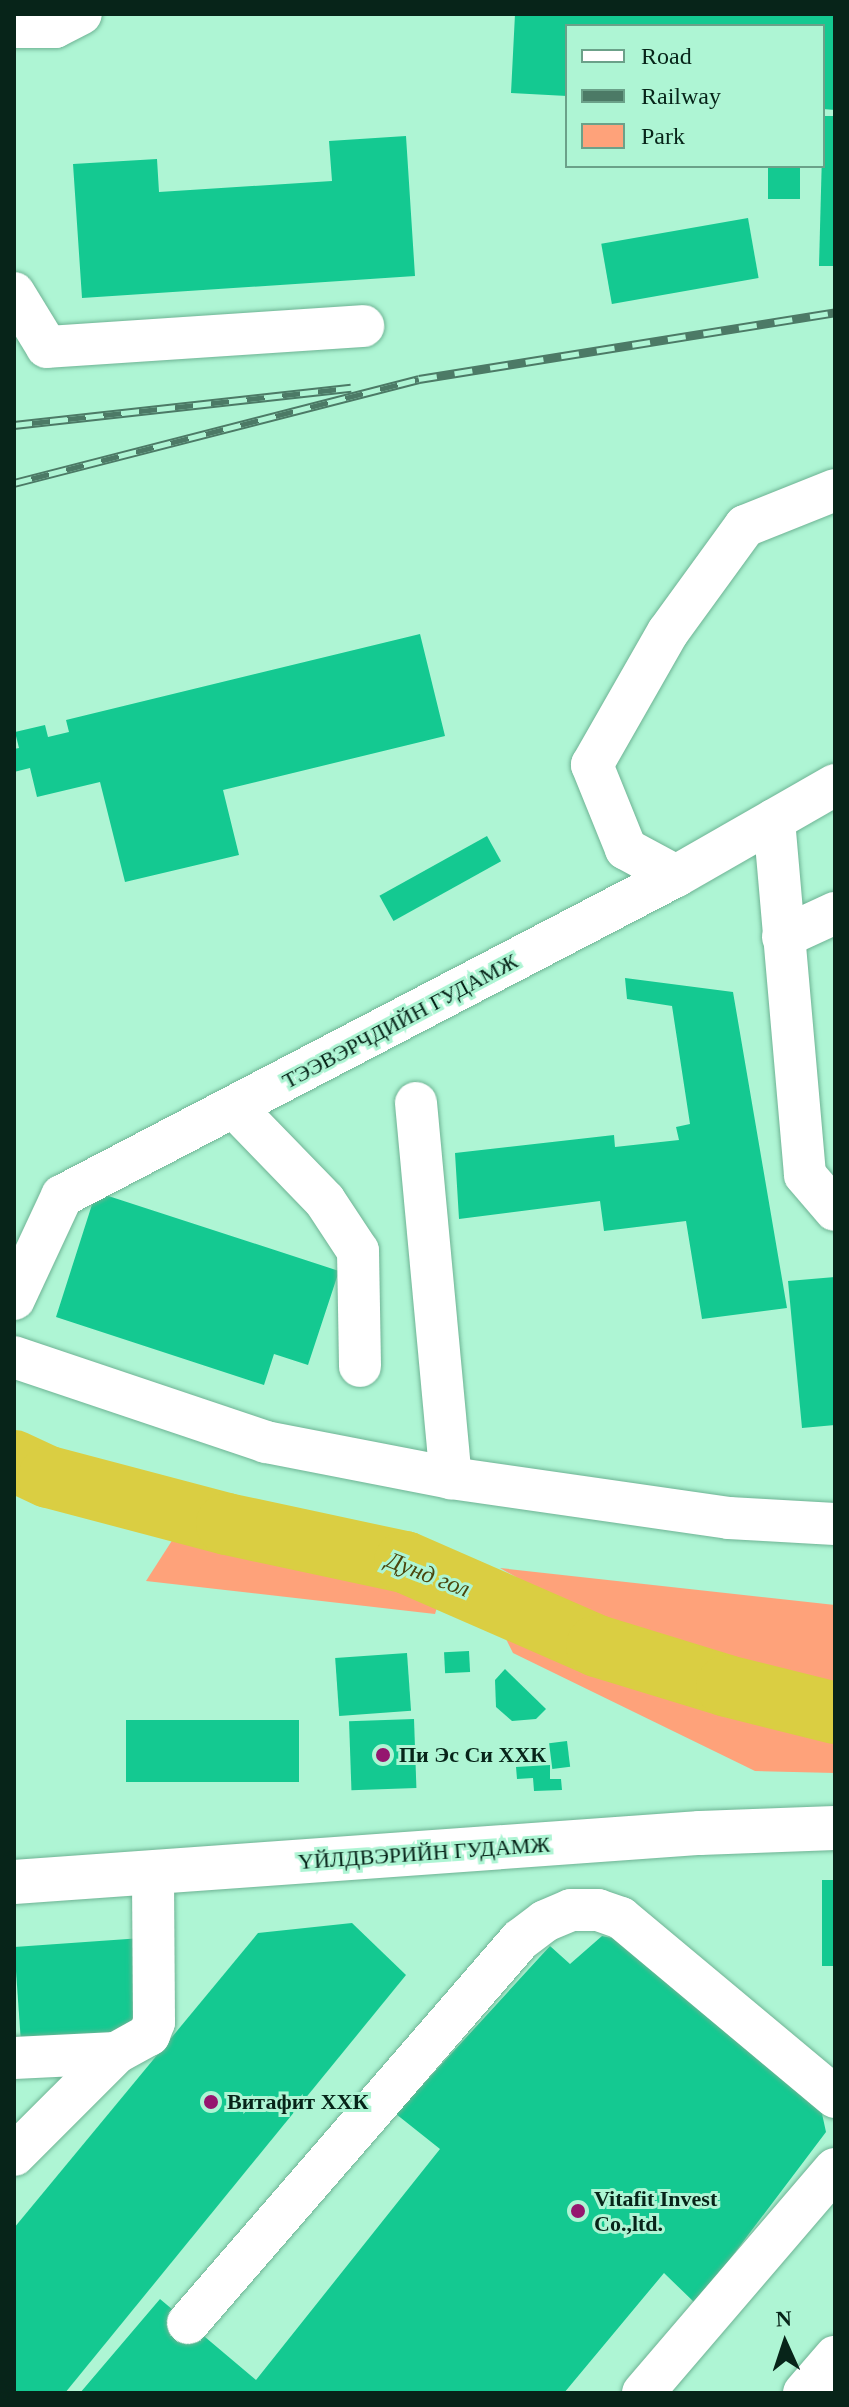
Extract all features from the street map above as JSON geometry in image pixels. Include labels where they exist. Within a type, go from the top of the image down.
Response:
[{"type":"main road","name":"YЙЛДВЭРИЙН ГУДАМЖ","points":[[14,1882],[700,1833],[835,1828]]},
{"type":"street","points":[[14,27],[55,27],[81,14]]},
{"type":"street","points":[[14,293],[47,347],[363,326]]},
{"type":"street","points":[[676,876],[626,849],[592,765],[668,632],[745,526],[835,490]]},
{"type":"street","name":"ТЭЭВЭРЧДИЙН ГУДАМЖ","points":[[14,1299],[62,1196],[676,876],[835,785]]},
{"type":"street","points":[[774,820],[805,1175],[835,1210]]},
{"type":"street","points":[[783,937],[835,913]]},
{"type":"street","points":[[416,1103],[451,1478]]},
{"type":"street","points":[[235,1108],[325,1201],[358,1251],[360,1366]]},
{"type":"street","points":[[14,1357],[266,1442],[451,1478],[729,1518],[835,1524]]},
{"type":"street","points":[[14,2155],[116,2053],[149,2035],[154,2022],[153,1874]]},
{"type":"street","points":[[188,2323],[520,1940],[545,1921],[571,1910],[598,1910],[621,1918],[835,2097]]},
{"type":"street","points":[[14,2058],[116,2053]]},
{"type":"street","points":[[643,2393],[835,2169]]},
{"type":"street","points":[[804,2393],[835,2357]]},
{"type":"green space","points":[[173,1539],[314,1554],[442,1591],[435,1614],[146,1581]]},
{"type":"green space","points":[[500,1568],[835,1605],[835,1700],[597,1623]]},
{"type":"green space","points":[[497,1621],[586,1659],[835,1727],[835,1773],[755,1771],[513,1653]]},
{"type":"building","points":[[515,14],[835,14],[835,110],[825,109],[825,24],[565,24],[565,96],[511,93]]},
{"type":"building","points":[[825,116],[835,116],[835,266],[819,266]]},
{"type":"building","points":[[406,136],[415,276],[82,298],[73,164],[157,159],[159,192],[332,181],[329,141]]},
{"type":"building","points":[[768,168],[800,168],[800,199],[768,199]]},
{"type":"building","points":[[748,218],[759,278],[612,304],[601,244]]},
{"type":"building","points":[[420,634],[445,736],[223,790],[239,855],[125,882],[100,782],[37,797],[30,768],[14,772],[14,749],[19,748],[15,732],[45,725],[48,737],[69,732],[66,720]]},
{"type":"building","points":[[487,836],[501,861],[393,921],[379,896]]},
{"type":"building","points":[[625,978],[733,992],[787,1308],[702,1319],[686,1221],[604,1231],[600,1201],[459,1219],[455,1153],[614,1135],[615,1147],[679,1140],[676,1127],[690,1124],[672,1006],[627,999]]},
{"type":"building","points":[[96,1192],[339,1271],[308,1365],[274,1354],[264,1385],[56,1317]]},
{"type":"building","points":[[835,1277],[835,1425],[802,1428],[788,1281]]},
{"type":"building","points":[[469,1651],[470,1672],[445,1673],[444,1652]]},
{"type":"building","points":[[407,1653],[411,1711],[339,1716],[335,1658]]},
{"type":"building","points":[[505,1669],[546,1709],[536,1719],[512,1721],[496,1707],[495,1680]]},
{"type":"building","name":"Пи Эс Си ХХК","points":[[414,1719],[416,1788],[351,1790],[349,1721]]},
{"type":"building","points":[[126,1720],[299,1720],[299,1782],[126,1782]]},
{"type":"building","points":[[567,1741],[570,1767],[552,1769],[549,1743]]},
{"type":"building","points":[[550,1765],[550,1779],[561,1779],[562,1790],[534,1791],[533,1778],[517,1779],[516,1767]]},
{"type":"building","points":[[822,1880],[835,1880],[835,1966],[822,1966]]},
{"type":"building","name":"Витафит ХХК","points":[[352,1923],[406,1975],[65,2393],[14,2393],[14,2228],[258,1933]]},
{"type":"building","name":"Vitafit Invest Co.,ltd.","points":[[602,1936],[627,1941],[821,2109],[826,2132],[696,2304],[664,2273],[564,2393],[80,2393],[160,2299],[256,2380],[440,2149],[396,2114],[550,1946],[570,1964]]},
{"type":"building","points":[[142,1938],[149,2032],[21,2041],[14,1947]]},
{"type":"waterway","name":"Дунд гол","points":[[14,1461],[49,1477],[227,1524],[405,1562],[597,1646],[727,1686],[835,1713]]},
{"type":"railway","points":[[14,483],[419,379],[835,312]]},
{"type":"railway","points":[[14,425],[351,388]]},
{"type":"place","name":"Пи Эс Си ХХК","points":[[383,1755]]},
{"type":"place","name":"Витафит ХХК","points":[[211,2102]]},
{"type":"place","name":"Vitafit Invest Co.,ltd.","points":[[578,2211]]}]
